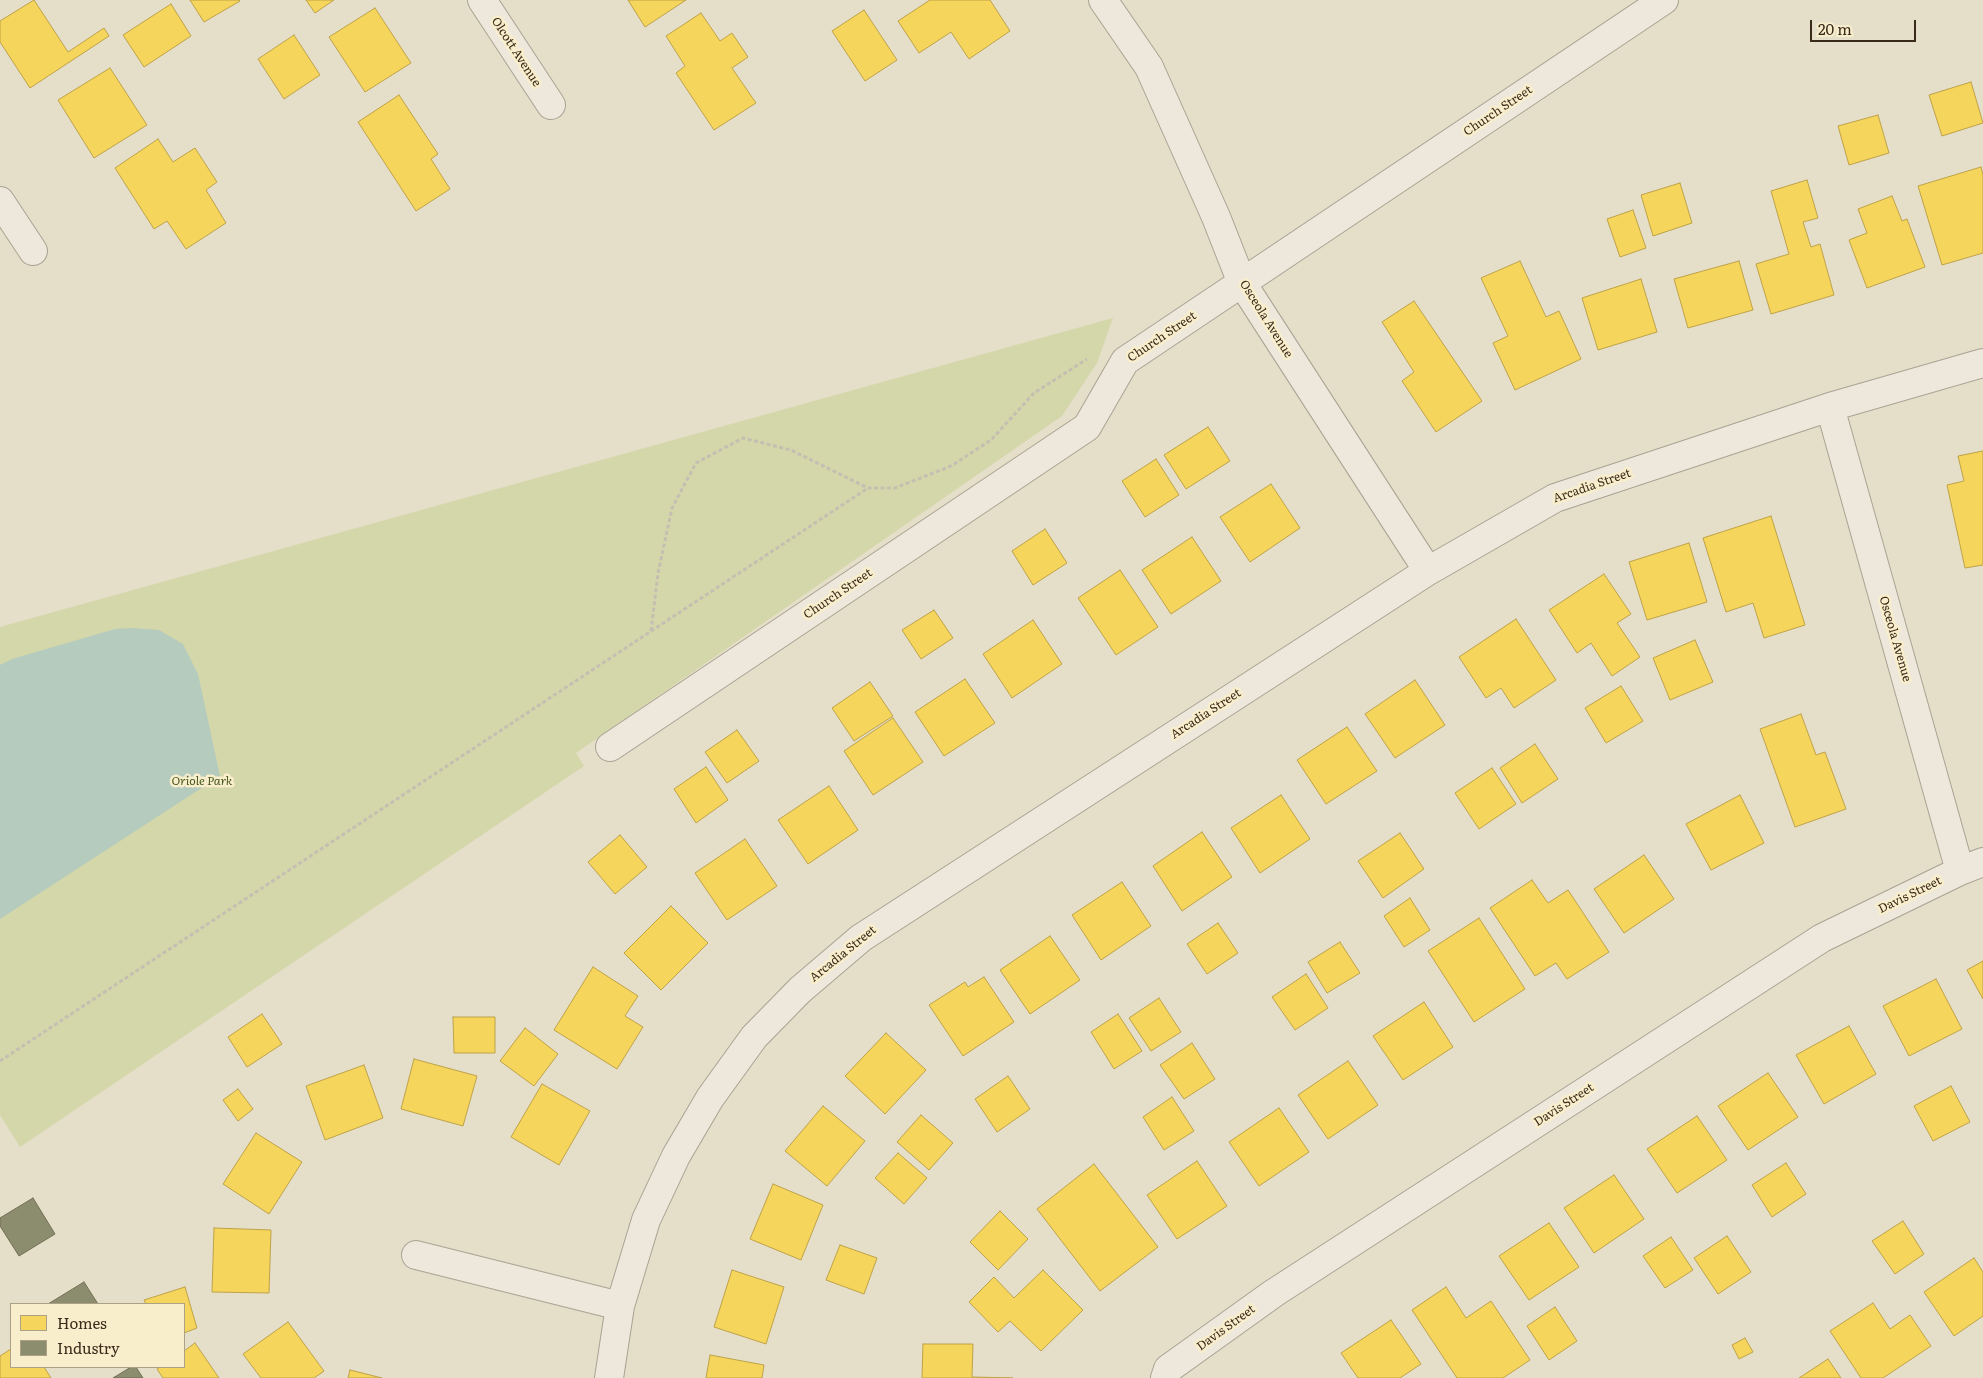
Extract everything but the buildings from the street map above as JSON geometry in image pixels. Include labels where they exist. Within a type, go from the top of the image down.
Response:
[{"type":"street","name":"Olcott Avenue","points":[[482,0],[551,105]]},
{"type":"street","name":"Osceola Avenue","points":[[1104,0],[1149,67],[1216,217],[1242,283],[1428,571]]},
{"type":"street","name":"Church Street","points":[[610,748],[1087,427],[1125,361],[1664,0]]},
{"type":"street","points":[[0,201],[33,251]]},
{"type":"street","name":"Arcadia Street","points":[[608,1378],[620,1306],[646,1220],[676,1156],[710,1098],[754,1037],[800,990],[861,938],[1428,571],[1555,498],[1830,407],[1983,363]]},
{"type":"street","name":"Osceola Avenue","points":[[1830,407],[1971,866]]},
{"type":"street","name":"Davis Street","points":[[1165,1378],[1168,1370],[1274,1293],[1822,938],[1971,866]]},
{"type":"street","points":[[416,1255],[620,1306]]},
{"type":"path","points":[[651,631],[658,574],[672,508],[696,463],[743,438],[791,450],[868,488],[895,488],[951,466],[991,440],[1034,393],[1087,359]]},
{"type":"path","points":[[0,1060],[868,488]]},
{"type":"green space","name":"Oriole Park","points":[[1113,318],[1097,363],[1062,416],[576,753],[584,766],[20,1147],[0,1115],[0,627]]},
{"type":"shaded area","points":[[115,629],[159,630],[183,644],[198,674],[220,776],[0,919],[0,665],[12,659]]}]
